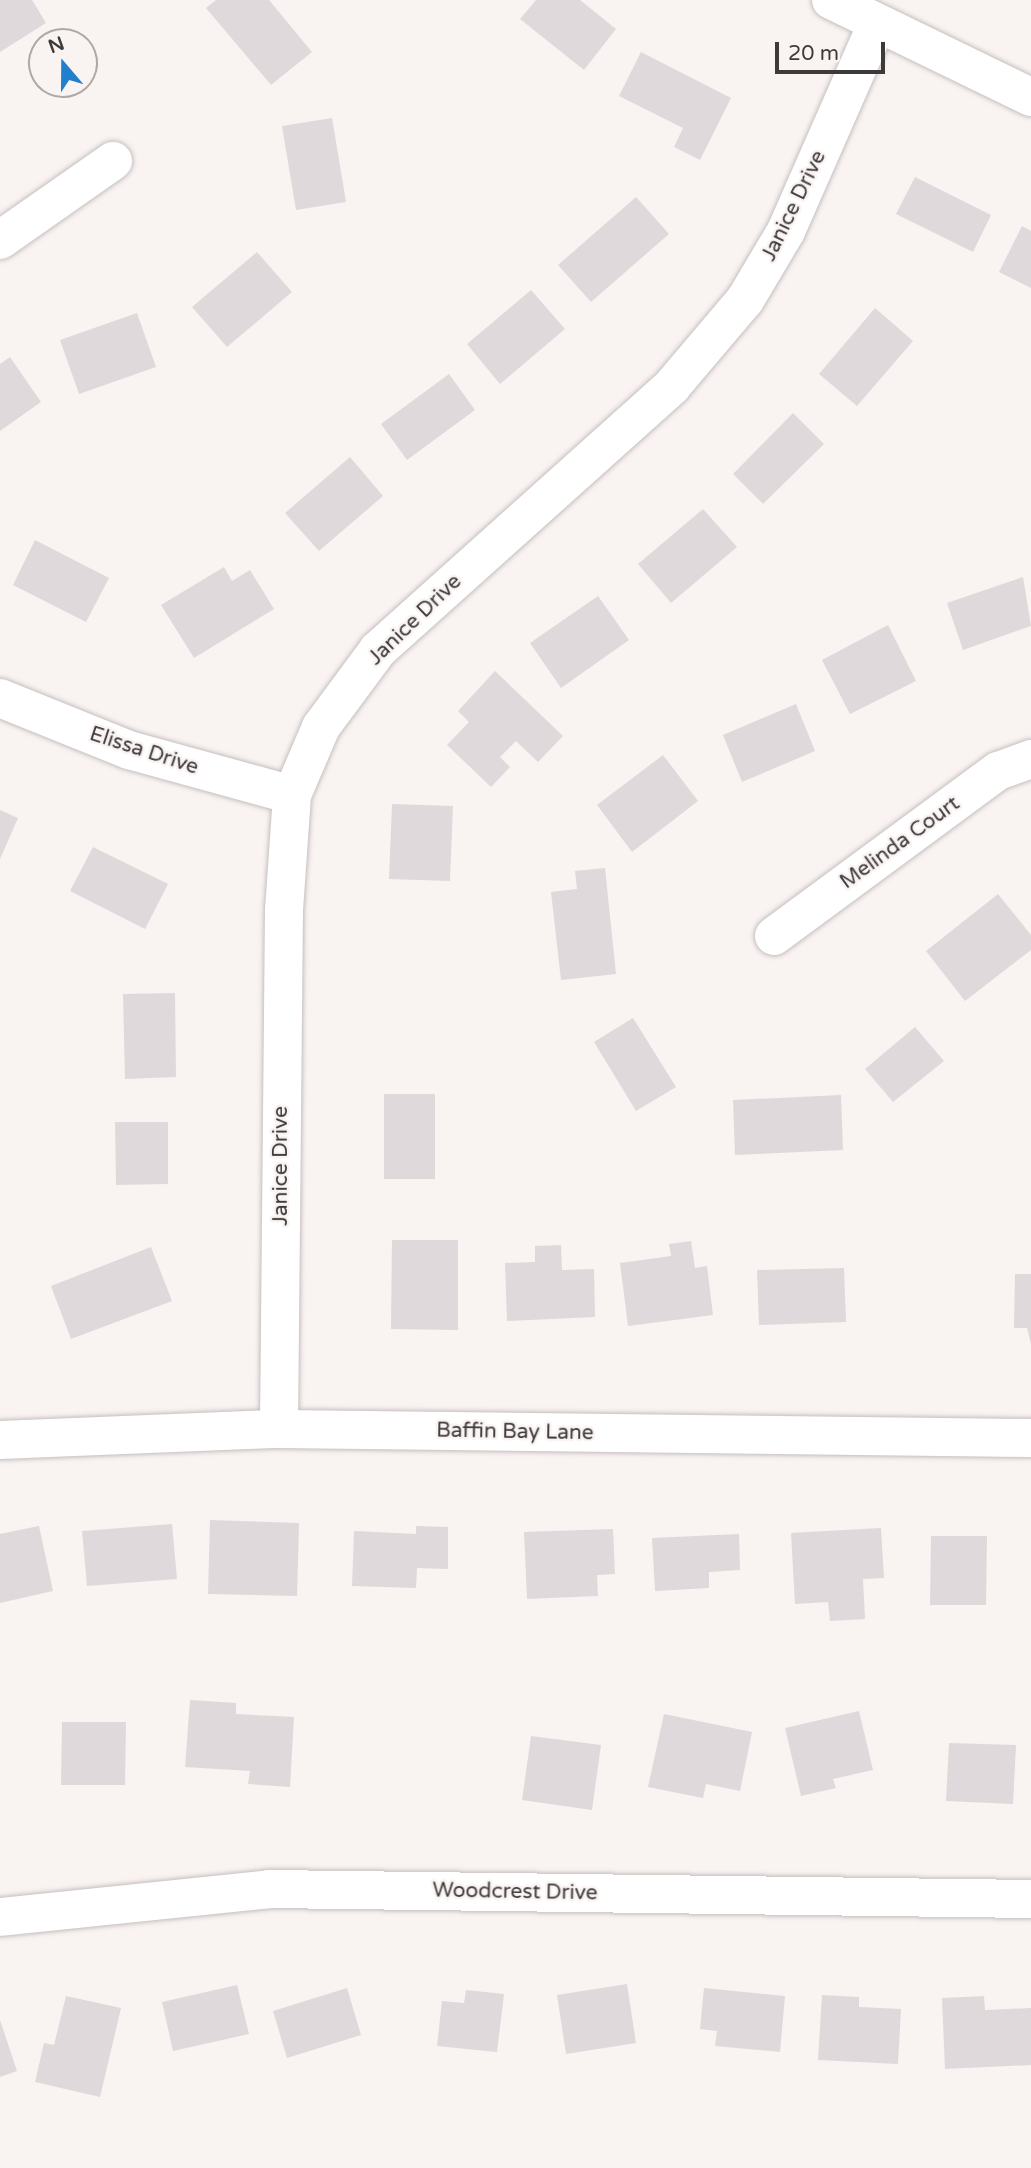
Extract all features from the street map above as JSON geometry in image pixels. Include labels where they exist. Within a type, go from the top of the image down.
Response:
[{"type":"street","points":[[831,0],[1031,97]]},
{"type":"street","name":"Janice Drive","points":[[279,1429],[284,910],[292,795],[321,727],[378,650],[672,386],[746,300],[786,231],[877,24]]},
{"type":"street","points":[[0,240],[113,161]]},
{"type":"street","name":"Elissa Drive","points":[[0,698],[129,750],[292,795]]},
{"type":"street","name":"Melinda Court","points":[[774,936],[998,771],[1031,759]]},
{"type":"street","name":"Baffin Bay Lane","points":[[0,1440],[279,1429],[1031,1438]]},
{"type":"street","name":"Woodcrest Drive","points":[[0,1917],[269,1889],[1031,1899]]},
{"type":"building","points":[[0,0],[32,0],[46,23],[38,28],[28,28],[28,34],[0,52]]},
{"type":"building","points":[[216,0],[269,0],[312,52],[271,85],[206,8]]},
{"type":"building","points":[[536,0],[580,0],[616,29],[584,70],[520,19]]},
{"type":"building","points":[[641,52],[731,98],[700,160],[674,147],[683,128],[619,96]]},
{"type":"building","points":[[332,118],[346,202],[296,210],[282,126]]},
{"type":"building","points":[[915,177],[991,215],[973,252],[896,214]]},
{"type":"building","points":[[636,197],[669,234],[591,302],[558,265]]},
{"type":"building","points":[[1022,226],[1031,231],[1031,288],[999,272]]},
{"type":"building","points":[[257,252],[292,292],[227,347],[192,307]]},
{"type":"building","points":[[531,290],[565,329],[500,384],[467,344]]},
{"type":"building","points":[[875,308],[913,341],[857,406],[819,374]]},
{"type":"building","points":[[137,313],[156,367],[79,394],[60,340]]},
{"type":"building","points":[[10,357],[41,402],[0,431],[0,364]]},
{"type":"building","points":[[449,374],[475,410],[407,460],[381,424]]},
{"type":"building","points":[[793,413],[824,444],[763,504],[733,474]]},
{"type":"building","points":[[350,457],[383,496],[319,551],[285,513]]},
{"type":"building","points":[[703,509],[737,547],[671,603],[638,564]]},
{"type":"building","points":[[35,540],[109,578],[86,622],[13,585]]},
{"type":"building","points":[[224,567],[232,581],[250,570],[274,609],[194,658],[161,605]]},
{"type":"building","points":[[1023,577],[1031,626],[963,650],[947,603]]},
{"type":"building","points":[[598,596],[629,640],[561,688],[530,643]]},
{"type":"building","points":[[888,625],[916,681],[850,714],[822,660]]},
{"type":"building","points":[[495,671],[563,736],[538,762],[516,741],[500,757],[510,767],[491,787],[447,745],[469,722],[458,711]]},
{"type":"building","points":[[796,704],[815,751],[742,782],[723,735]]},
{"type":"building","points":[[663,755],[698,801],[632,852],[597,805]]},
{"type":"building","points":[[392,804],[453,806],[450,881],[389,879]]},
{"type":"building","points":[[0,810],[18,818],[0,859]]},
{"type":"building","points":[[93,847],[168,884],[145,929],[70,891]]},
{"type":"building","points":[[605,868],[616,974],[561,980],[551,892],[577,889],[575,871]]},
{"type":"building","points":[[998,894],[1031,935],[1031,950],[965,1001],[926,951]]},
{"type":"building","points":[[175,993],[176,1077],[125,1079],[123,994]]},
{"type":"building","points":[[633,1018],[676,1087],[636,1111],[594,1042]]},
{"type":"building","points":[[915,1027],[944,1061],[893,1102],[865,1069]]},
{"type":"building","points":[[384,1094],[435,1094],[435,1179],[384,1179]]},
{"type":"building","points":[[841,1095],[843,1150],[735,1155],[733,1100]]},
{"type":"building","points":[[115,1122],[168,1122],[168,1184],[116,1185]]},
{"type":"building","points":[[392,1240],[458,1240],[458,1330],[391,1329]]},
{"type":"building","points":[[691,1241],[695,1268],[707,1266],[713,1315],[628,1326],[620,1263],[671,1256],[669,1244]]},
{"type":"building","points":[[561,1245],[562,1270],[594,1269],[595,1317],[507,1321],[505,1263],[535,1262],[535,1246]]},
{"type":"building","points":[[151,1247],[172,1301],[71,1339],[51,1286]]},
{"type":"building","points":[[844,1268],[846,1322],[759,1325],[757,1270]]},
{"type":"building","points":[[1015,1274],[1031,1274],[1031,1344],[1027,1328],[1014,1328]]},
{"type":"building","points":[[210,1520],[299,1523],[297,1596],[208,1594]]},
{"type":"building","points":[[172,1524],[177,1579],[87,1586],[82,1531]]},
{"type":"building","points":[[39,1526],[53,1591],[0,1603],[0,1534]]},
{"type":"building","points":[[416,1526],[448,1527],[448,1569],[417,1568],[416,1588],[352,1586],[354,1531],[416,1534]]},
{"type":"building","points":[[881,1528],[884,1578],[863,1579],[865,1619],[830,1621],[828,1602],[795,1604],[791,1533]]},
{"type":"building","points":[[613,1529],[615,1574],[597,1575],[598,1596],[527,1599],[524,1532]]},
{"type":"building","points":[[739,1534],[740,1570],[709,1572],[709,1588],[655,1591],[652,1538]]},
{"type":"building","points":[[931,1536],[987,1536],[986,1605],[930,1605]]},
{"type":"building","points":[[190,1700],[236,1703],[236,1714],[294,1717],[290,1787],[248,1784],[250,1771],[185,1767]]},
{"type":"building","points":[[859,1711],[873,1770],[833,1779],[836,1788],[801,1796],[785,1728]]},
{"type":"building","points":[[664,1714],[752,1732],[740,1791],[706,1784],[703,1798],[648,1787]]},
{"type":"building","points":[[62,1722],[126,1722],[125,1785],[61,1785]]},
{"type":"building","points":[[531,1736],[601,1745],[592,1810],[522,1800]]},
{"type":"building","points":[[949,1743],[1016,1745],[1013,1804],[946,1801]]},
{"type":"building","points":[[627,1984],[636,2043],[566,2054],[557,1995]]},
{"type":"building","points":[[237,1985],[249,2034],[173,2051],[162,2002]]},
{"type":"building","points":[[347,1988],[361,2035],[287,2058],[273,2011]]},
{"type":"building","points":[[704,1988],[785,1996],[780,2052],[715,2046],[717,2031],[700,2029]]},
{"type":"building","points":[[466,1990],[504,1994],[497,2052],[437,2046],[442,2001],[464,2003]]},
{"type":"building","points":[[822,1995],[859,1997],[859,2007],[901,2009],[898,2064],[818,2060]]},
{"type":"building","points":[[66,1996],[121,2008],[100,2097],[35,2082],[44,2043],[54,2045]]},
{"type":"building","points":[[984,1996],[985,2010],[1031,2008],[1031,2065],[945,2069],[942,1998]]},
{"type":"building","points":[[0,2020],[17,2071],[0,2077]]}]
